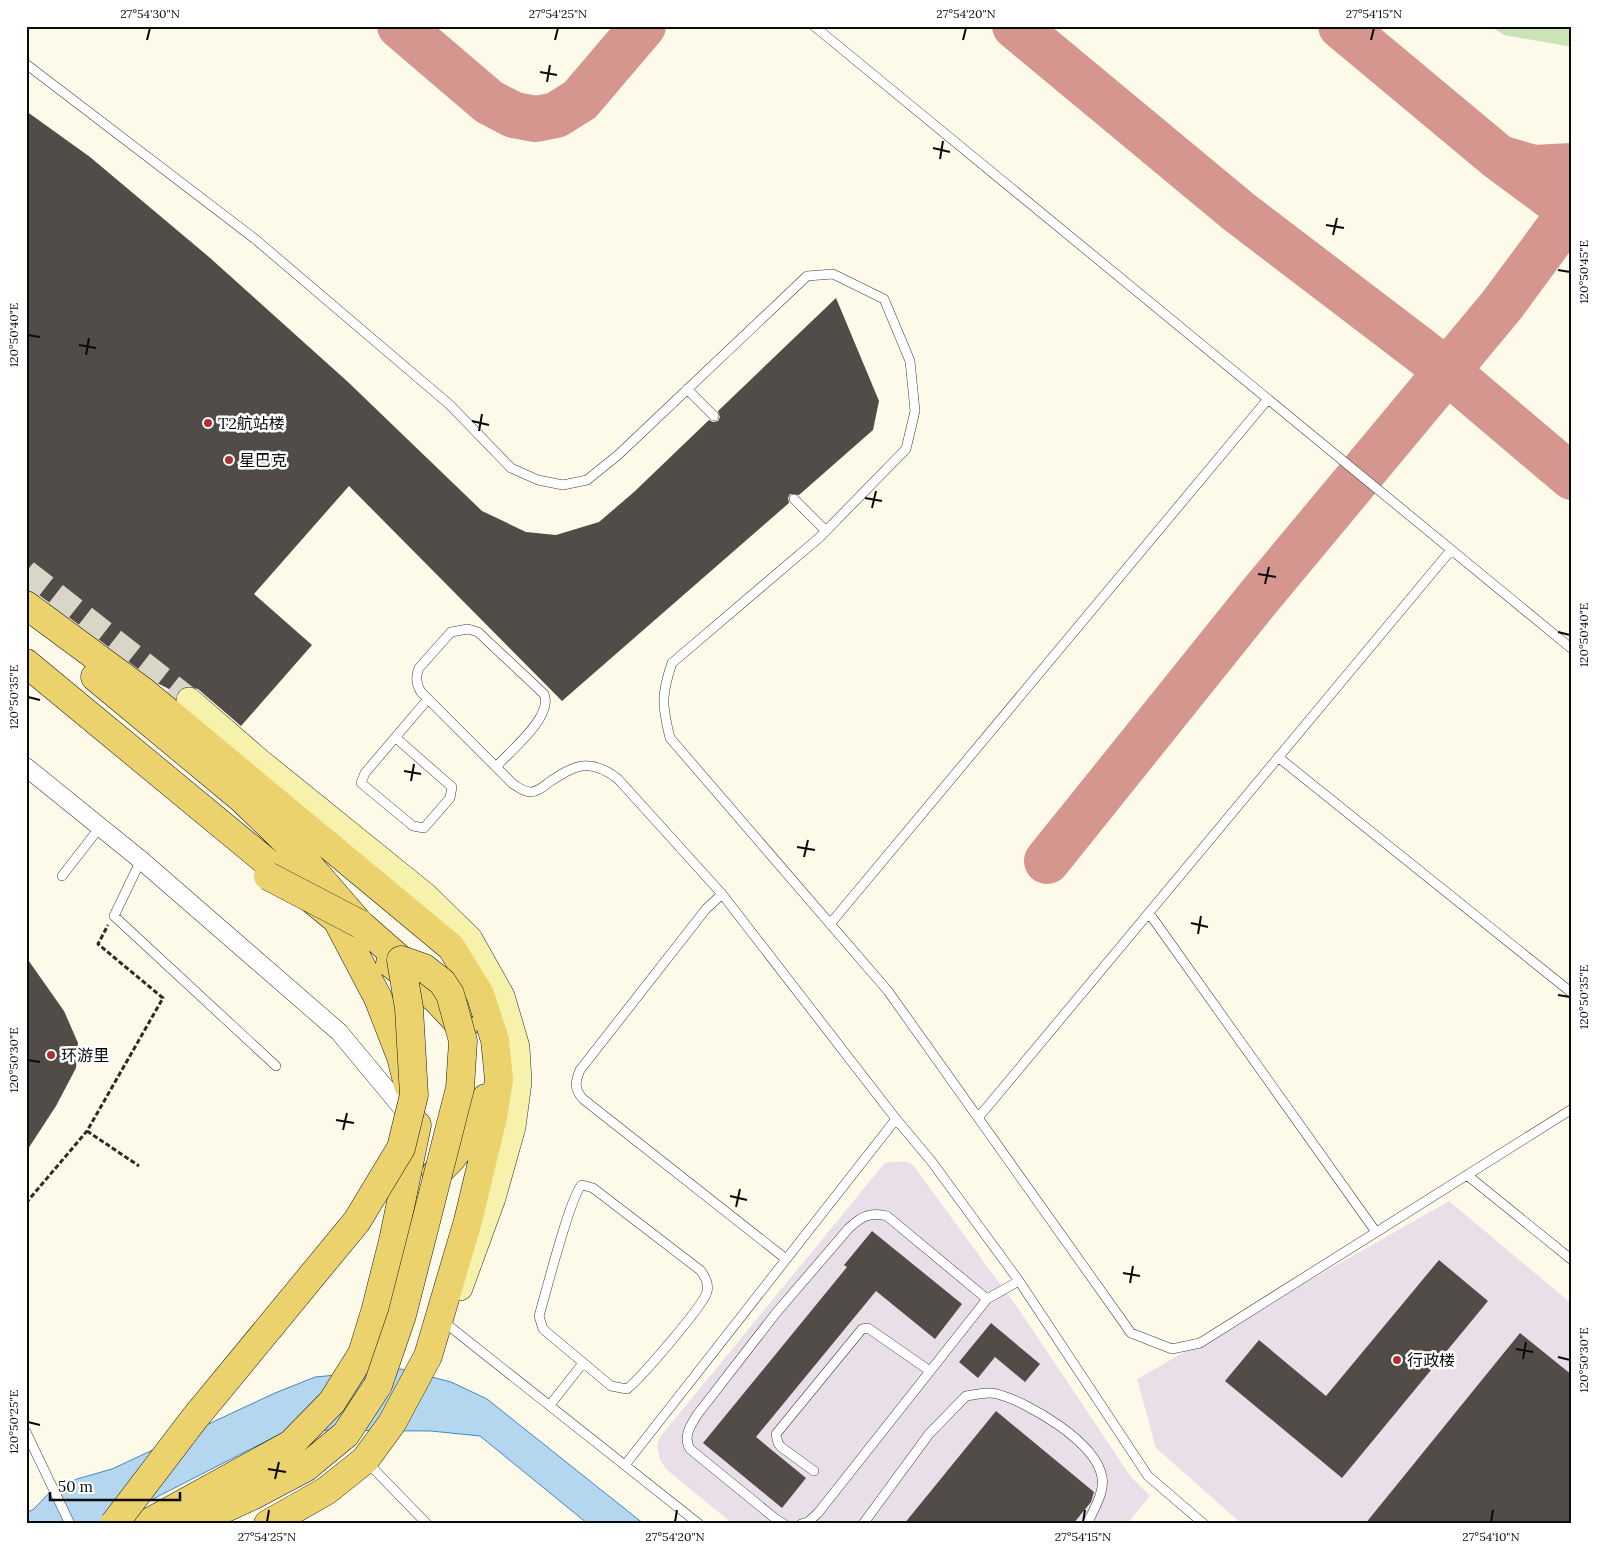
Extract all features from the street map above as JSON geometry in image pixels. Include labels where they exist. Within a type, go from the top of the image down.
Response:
[{"type":"main road","points":[[26,605],[144,692],[451,947],[480,994],[495,1040],[499,1080],[494,1117],[468,1222],[428,1356]]},
{"type":"main road","points":[[26,621],[242,799],[301,856],[348,922],[398,1048],[417,1125],[394,1241],[362,1354],[332,1402],[291,1444],[146,1524]]},
{"type":"main road","points":[[26,663],[348,922],[436,999],[481,1048],[498,1070]]},
{"type":"main road","points":[[26,685],[268,876],[348,922],[402,960],[424,968],[442,982],[450,994],[463,1041],[460,1088],[402,1315],[378,1385],[346,1434],[305,1468],[254,1495],[191,1524]]},
{"type":"main road","points":[[189,700],[258,760],[425,895],[470,940],[502,996],[517,1047],[519,1082],[513,1127],[493,1198],[457,1296],[428,1356],[392,1423],[365,1460],[326,1491],[268,1524]]},
{"type":"main road","points":[[114,1524],[194,1419],[357,1221],[401,1148],[414,1095],[409,1008],[404,986],[402,960]]},
{"type":"main road","points":[[402,1197],[445,1167],[476,1122],[498,1070]]},
{"type":"street","points":[[26,767],[141,860],[339,1032],[417,1125]]},
{"type":"lane","points":[[814,26],[1572,649]]},
{"type":"lane","points":[[26,64],[254,239],[450,405],[511,468],[538,480],[563,485],[587,480],[618,455],[807,276],[833,274],[884,299],[910,361],[915,411],[906,449],[826,531],[672,663],[662,691],[663,712],[670,738],[888,991],[1131,1333],[1172,1349],[1200,1343],[1572,1109]]},
{"type":"lane","points":[[688,389],[714,416]]},
{"type":"lane","points":[[830,924],[1268,399]]},
{"type":"lane","points":[[794,499],[826,531]]},
{"type":"lane","points":[[978,1118],[1451,550]]},
{"type":"lane","points":[[496,766],[542,717],[547,700],[544,694],[478,632],[459,629],[452,632],[419,668],[416,675],[417,685],[428,699],[513,784],[530,792],[540,789],[577,765],[588,765],[607,771],[618,779],[722,894],[896,1119],[932,1162],[1018,1281],[1148,1476],[1204,1524]]},
{"type":"lane","points":[[396,738],[452,788],[450,798],[424,828],[413,826],[361,783],[365,773],[428,699]]},
{"type":"lane","points":[[1278,757],[1572,993]]},
{"type":"lane","points":[[62,876],[100,827]]},
{"type":"lane","points":[[141,860],[114,916],[276,1066]]},
{"type":"lane","points":[[722,894],[706,909],[580,1070],[575,1086],[577,1093],[583,1099],[786,1259]]},
{"type":"lane","points":[[1149,913],[1376,1232]]},
{"type":"lane","points":[[625,1465],[896,1119]]},
{"type":"lane","points":[[1467,1175],[1572,1260]]},
{"type":"lane","points":[[586,1185],[700,1270],[707,1283],[707,1292],[687,1322],[627,1389],[611,1386],[583,1363],[543,1329],[539,1316],[576,1192],[579,1188],[586,1185]]},
{"type":"lane","points":[[784,1524],[690,1449],[686,1443],[697,1414],[776,1313],[848,1228],[860,1217],[874,1213],[887,1216],[987,1299]]},
{"type":"lane","points":[[801,1524],[808,1522],[818,1513],[987,1299],[1018,1281]]},
{"type":"lane","points":[[444,1322],[699,1524]]},
{"type":"lane","points":[[814,1471],[782,1447],[778,1443],[776,1434],[862,1329],[868,1328],[930,1371]]},
{"type":"lane","points":[[550,1405],[583,1363]]},
{"type":"lane","points":[[863,1524],[928,1434],[966,1396],[995,1393],[1043,1414],[1071,1434],[1091,1456],[1102,1478],[1098,1499],[1086,1524]]},
{"type":"lane","points":[[26,1432],[70,1524]]},
{"type":"lane","points":[[365,1460],[427,1524]]},
{"type":"path","points":[[26,1203],[87,1131],[164,998],[98,944],[114,916]]},
{"type":"path","points":[[87,1131],[139,1166]]},
{"type":"shaded area","points":[[905,1161],[913,1165],[1022,1314],[1131,1477],[1150,1496],[1127,1524],[733,1524],[666,1469],[660,1460],[657,1445],[660,1437],[885,1163]]},
{"type":"shaded area","points":[[1449,1201],[1572,1304],[1572,1524],[1242,1524],[1156,1448],[1137,1379]]},
{"type":"green space","points":[[1490,26],[1572,26],[1572,47],[1504,35]]},
{"type":"water","points":[[401,1369],[451,1382],[487,1399],[644,1524],[588,1524],[480,1436],[431,1431],[288,1430],[104,1524],[26,1524],[26,1513],[34,1509],[50,1492],[77,1479],[112,1469],[275,1393],[315,1377]]},
{"type":"building","name":"T2航站楼","points":[[26,111],[90,157],[209,257],[348,382],[482,511],[526,532],[556,535],[599,522],[634,492],[709,420],[713,422],[718,421],[720,417],[718,411],[836,298],[879,401],[873,430],[799,495],[790,494],[788,498],[789,503],[562,701],[349,486],[254,594],[312,645],[241,726],[198,689],[185,686],[177,693],[157,683],[35,592],[26,590]]},
{"type":"building","name":"环游里","points":[[26,957],[64,1011],[78,1043],[76,1068],[56,1106],[26,1152]]},
{"type":"building","points":[[872,1231],[962,1304],[935,1339],[876,1291],[756,1437],[806,1478],[782,1508],[703,1443],[847,1267],[844,1265]]},
{"type":"building","name":"行政楼","points":[[1439,1260],[1488,1301],[1342,1478],[1225,1381],[1259,1340],[1326,1396]]},
{"type":"building","points":[[991,1323],[1040,1364],[1025,1382],[995,1357],[978,1378],[959,1362]]},
{"type":"building","points":[[1520,1333],[1572,1375],[1572,1524],[1365,1524]]},
{"type":"building","points":[[996,1411],[1094,1492],[1091,1502],[1073,1524],[904,1524]]},
{"type":"taxiway","points":[[400,26],[489,102],[514,115],[536,119],[556,115],[580,100],[643,26]]},
{"type":"taxiway","points":[[1015,26],[1239,212],[1441,366],[1572,477]]},
{"type":"taxiway","points":[[1341,26],[1498,157],[1572,212]]},
{"type":"taxiway","points":[[1503,159],[1534,168],[1572,166]]},
{"type":"taxiway","points":[[1047,861],[1259,597],[1502,305],[1572,210]]},
{"type":"tunnel","points":[[26,572],[189,700]]},
{"type":"place","name":"T2航站楼","points":[[208,423]]},
{"type":"place","name":"星巴克","points":[[229,460]]},
{"type":"place","name":"环游里","points":[[51,1055]]},
{"type":"place","name":"行政楼","points":[[1397,1360]]}]
